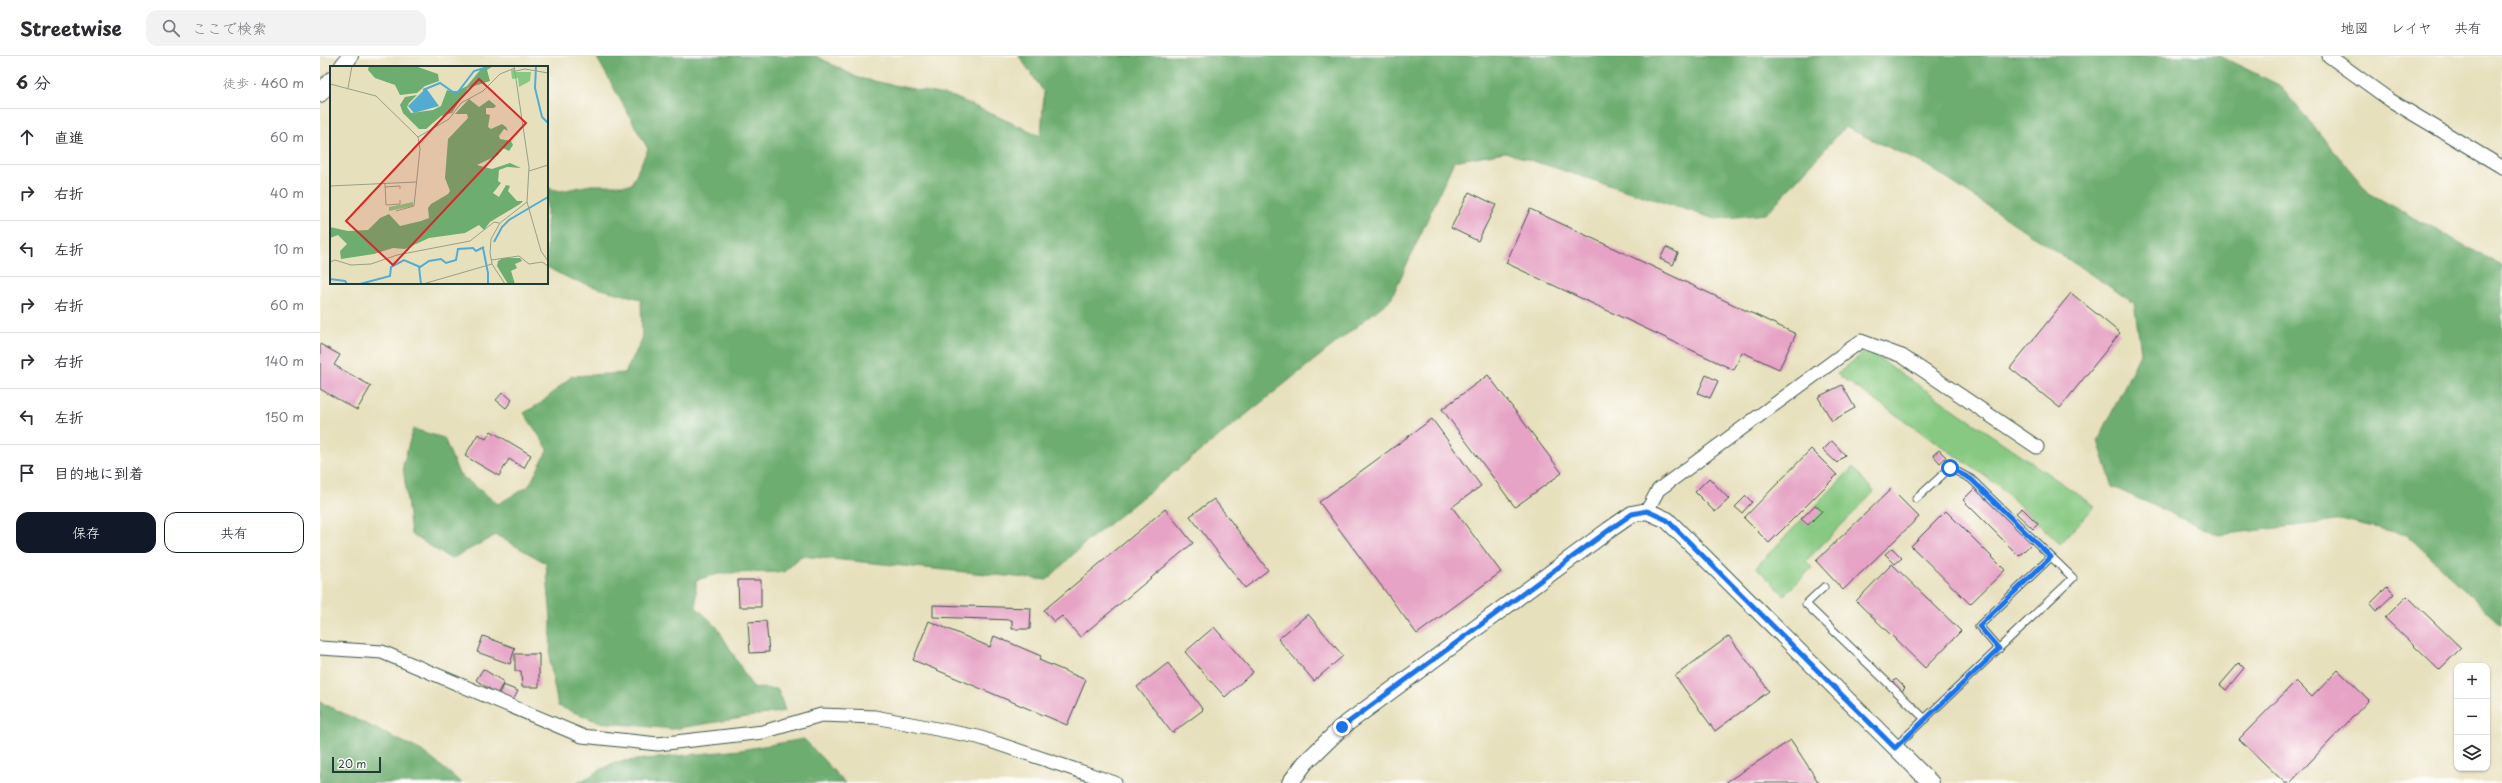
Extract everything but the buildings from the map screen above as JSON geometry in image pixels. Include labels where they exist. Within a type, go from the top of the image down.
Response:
[{"type":"street","points":[[343,66],[350,56]]},
{"type":"street","points":[[2329,56],[2390,100],[2502,167]]},
{"type":"street","points":[[320,94],[330,81]]},
{"type":"street","points":[[1647,511],[1658,490],[1861,341],[1902,356],[2037,446]]},
{"type":"street","points":[[1290,783],[1305,763],[1342,727],[1609,530],[1632,514],[1647,511],[1667,520],[1931,783]]},
{"type":"street","points":[[320,648],[382,652],[582,736],[658,744],[763,732],[821,715],[875,717],[978,737],[1115,783]]},
{"type":"lane","points":[[1895,748],[2073,578],[1971,479],[1950,468],[1916,499]]},
{"type":"lane","points":[[1999,649],[1979,626],[2051,557]]},
{"type":"lane","points":[[1824,588],[1806,604],[1925,719]]},
{"type":"green space","points":[[596,56],[816,56],[858,78],[954,97],[1041,136],[1044,92],[1019,56],[2220,56],[2279,85],[2369,193],[2502,266],[2502,625],[2407,535],[2344,520],[2218,535],[2113,487],[2098,441],[2141,352],[2134,303],[1926,165],[1845,127],[1766,214],[1715,219],[1505,152],[1454,161],[1391,299],[1085,543],[1047,580],[801,556],[785,572],[722,573],[696,580],[696,607],[717,627],[753,688],[778,689],[785,711],[673,729],[599,722],[558,706],[550,663],[551,619],[546,563],[496,535],[451,559],[411,534],[403,465],[413,429],[444,438],[459,474],[498,504],[529,486],[548,449],[524,413],[541,403],[572,376],[625,373],[642,340],[641,299],[605,290],[569,278],[548,268],[548,188],[561,191],[591,185],[631,185],[648,149]]},
{"type":"green space","points":[[1867,350],[2095,506],[2060,544],[1998,485],[1837,374]]},
{"type":"green space","points":[[1853,467],[1874,492],[1806,561],[1812,568],[1784,595],[1756,567]]},
{"type":"green space","points":[[320,702],[422,751],[462,783],[320,783]]},
{"type":"green space","points":[[804,739],[845,783],[577,783],[615,762],[740,750]]},
{"type":"route","points":[[1342,727],[1609,530],[1632,514],[1647,511],[1667,520],[1895,748],[1999,649],[1979,626],[2051,557],[1971,479],[1950,468]]}]
